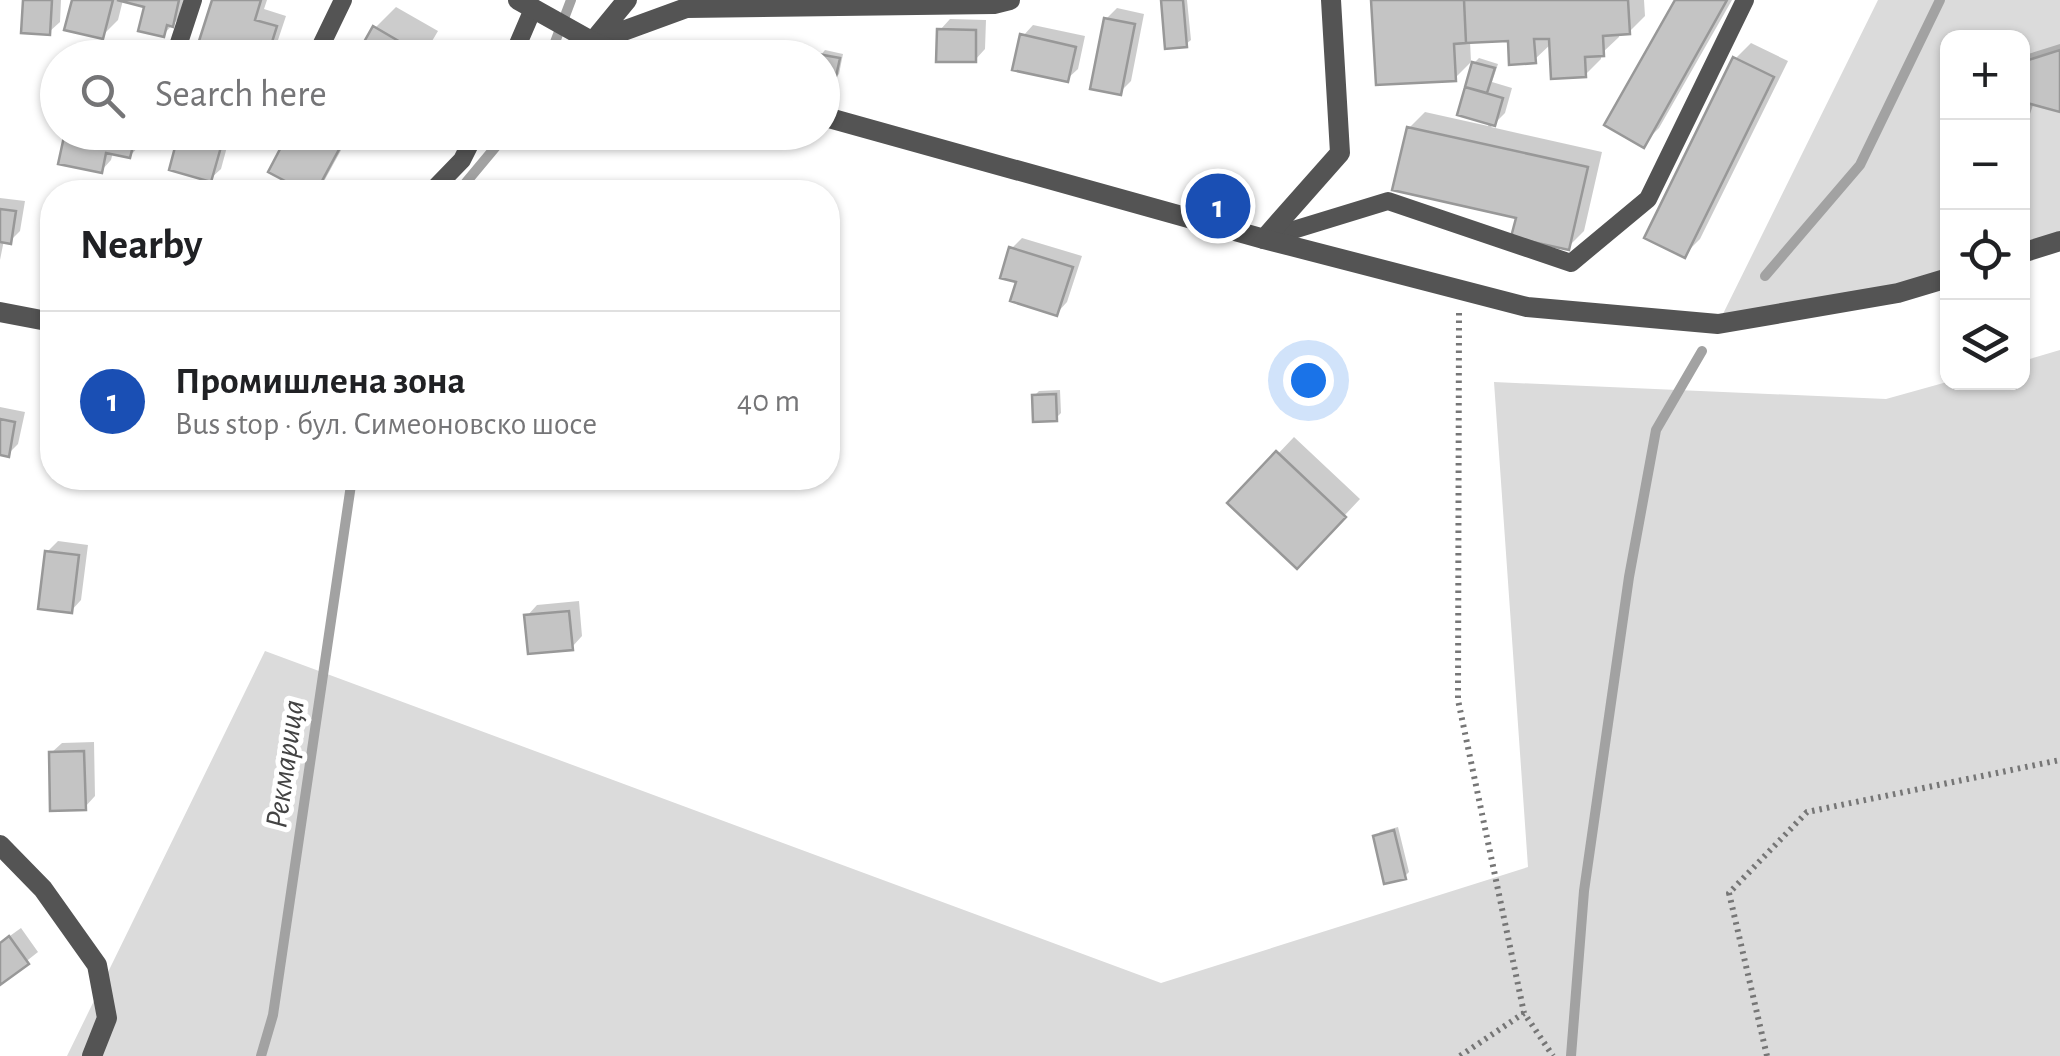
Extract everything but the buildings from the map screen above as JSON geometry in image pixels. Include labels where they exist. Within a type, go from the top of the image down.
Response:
[{"type":"street","points":[[586,38],[627,0]]},
{"type":"street","points":[[586,38],[686,8],[994,4],[1010,0]]},
{"type":"street","points":[[1264,239],[1340,152],[1330,0]]},
{"type":"street","points":[[531,7],[591,40]]},
{"type":"street","points":[[840,121],[1264,239],[1527,307],[1718,324],[1898,294],[1940,281]]},
{"type":"street","points":[[2030,251],[2060,242]]},
{"type":"street","points":[[0,312],[40,320]]},
{"type":"street","points":[[0,845],[43,889],[97,965],[107,1018],[92,1056]]},
{"type":"lane","points":[[180,40],[193,0]]},
{"type":"lane","points":[[323,40],[342,0]]},
{"type":"lane","points":[[1264,239],[1388,201],[1571,263],[1648,199],[1745,0]]},
{"type":"lane","points":[[519,40],[531,7]]},
{"type":"lane","points":[[442,180],[467,150]]},
{"type":"path","points":[[1460,290],[1458,700],[1524,1013],[1553,1056]]},
{"type":"path","points":[[1767,1056],[1729,893],[1807,812],[2060,760]]},
{"type":"path","points":[[1460,1056],[1524,1013]]},
{"type":"shaded area","points":[[1878,0],[2060,0],[2060,241],[2030,251],[2030,30],[1940,30],[1940,279],[1718,324]]},
{"type":"shaded area","points":[[2060,350],[2060,1056],[67,1056],[265,651],[1161,983],[1528,867],[1494,382],[1886,399],[1940,384],[1940,390],[2030,390],[2030,359]]},
{"type":"waterway","name":"Рекмарица","points":[[556,40],[571,0]]},
{"type":"waterway","points":[[1765,276],[1860,165],[1940,0]]},
{"type":"waterway","name":"Рекмарица","points":[[468,180],[493,150]]},
{"type":"waterway","points":[[1571,1056],[1584,891],[1629,577],[1656,430],[1702,351]]},
{"type":"waterway","name":"Рекмарица","points":[[261,1056],[273,1015],[350,490]]},
{"type":"place","name":"Промишлена зона","points":[[1218,206]]}]
